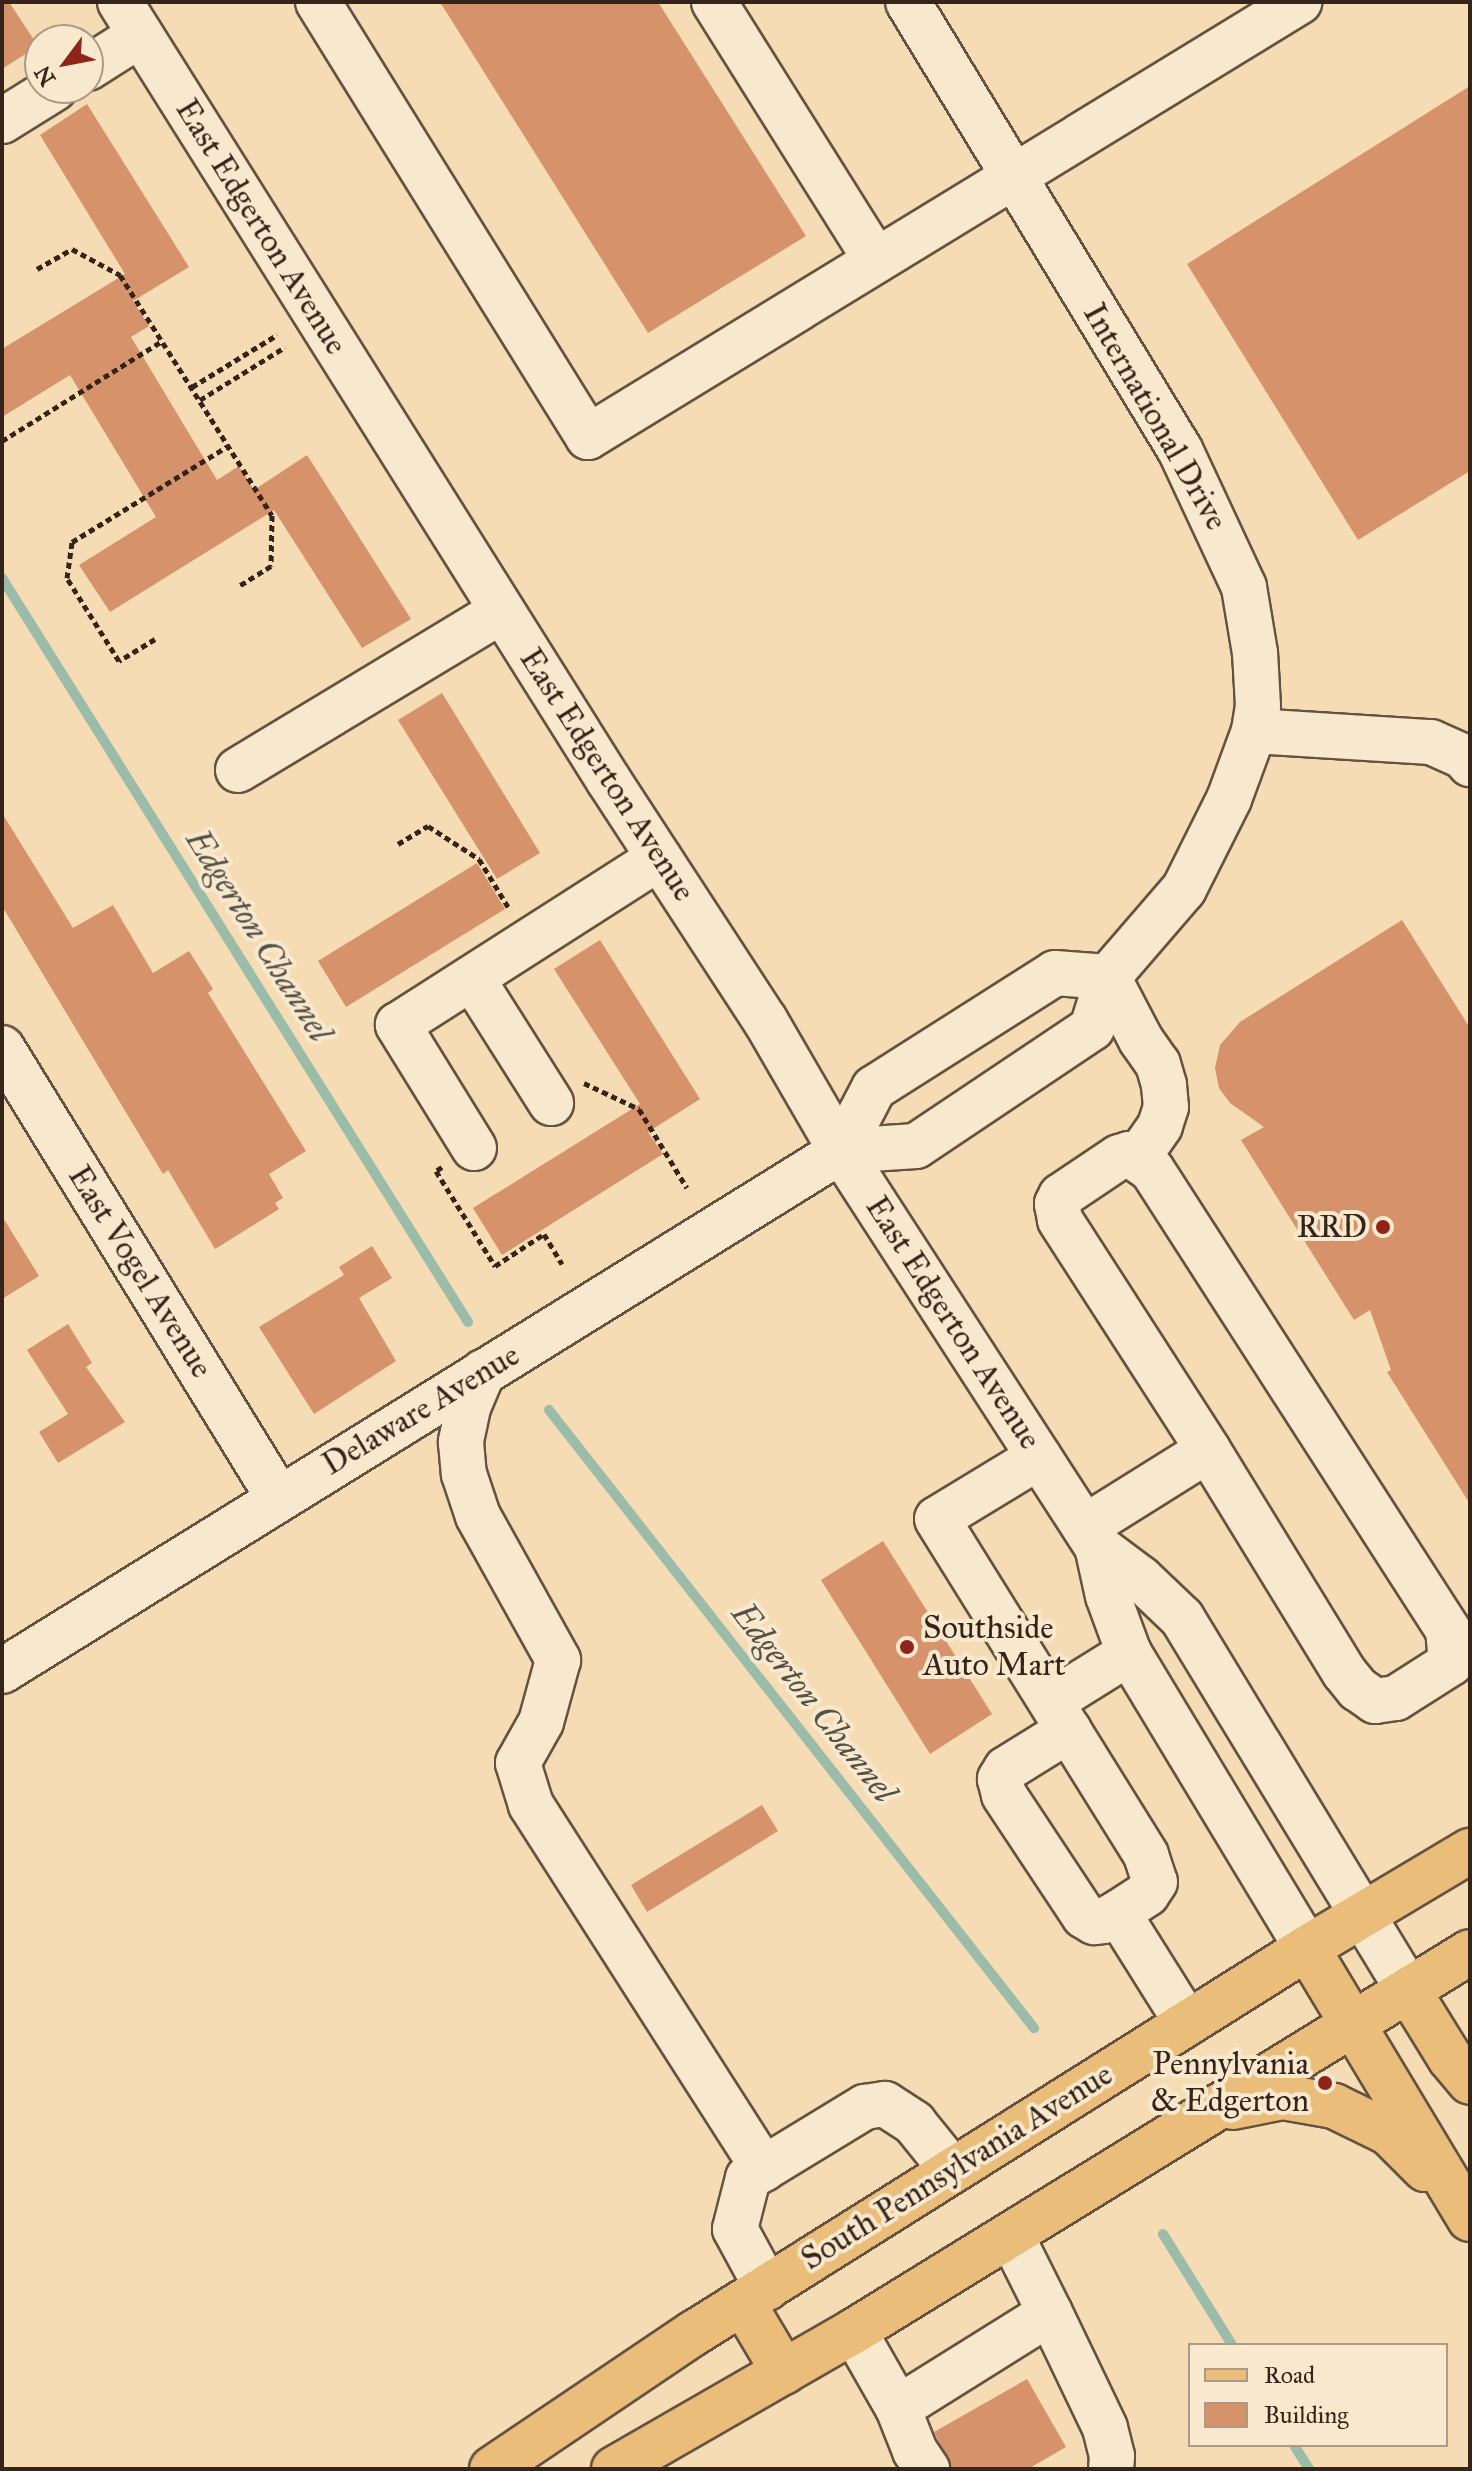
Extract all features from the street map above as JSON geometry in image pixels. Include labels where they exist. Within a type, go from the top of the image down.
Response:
[{"type":"main road","name":"South Pennsylvania Avenue","points":[[492,2469],[952,2170],[1307,1948],[1470,1851]]},
{"type":"main road","points":[[1307,1948],[1466,2212]]},
{"type":"main road","points":[[614,2469],[854,2331],[1470,1952]]},
{"type":"main road","points":[[1408,1990],[1450,2058],[1470,2082]]},
{"type":"main road","points":[[1215,2110],[1283,2097],[1334,2106],[1389,2133],[1466,2212]]},
{"type":"main road","points":[[755,2296],[784,2372]]},
{"type":"street","points":[[318,2],[588,437],[1299,2]]},
{"type":"street","points":[[714,2],[876,260]]},
{"type":"street","name":"International Drive","points":[[841,1151],[916,1146],[1092,1028],[1108,977],[1184,889],[1229,799],[1254,731],[1258,706],[1255,653],[1244,587],[1224,538],[1180,450],[908,2]]},
{"type":"street","points":[[104,49],[130,19]]},
{"type":"street","name":"East Edgerton Avenue","points":[[130,19],[502,611],[765,1020],[841,1151],[1091,1537],[1129,1653],[1307,1948]]},
{"type":"street","points":[[2,121],[29,104]]},
{"type":"street","points":[[238,770],[502,611]]},
{"type":"street","points":[[1254,731],[1431,742],[1463,756],[1470,764]]},
{"type":"street","points":[[474,1148],[398,1025],[659,858]]},
{"type":"street","points":[[841,1151],[874,1088],[1055,973],[1108,977],[1141,1040],[1158,1064],[1166,1107],[1160,1126],[1137,1159]]},
{"type":"street","points":[[472,978],[569,1092]]},
{"type":"street","name":"East Vogel Avenue","points":[[2,1048],[278,1497]]},
{"type":"street","name":"Delaware Avenue","points":[[2,1671],[278,1497],[841,1151]]},
{"type":"street","points":[[1129,1154],[1152,1170],[1448,1630],[1451,1663],[1396,1698],[1375,1701],[1358,1689],[1344,1672],[1208,1450],[1060,1220],[1057,1204],[1061,1196],[1119,1157],[1129,1154]]},
{"type":"street","points":[[483,1372],[468,1408],[461,1442],[464,1474],[478,1516],[558,1660],[541,1722],[518,1763],[531,1805],[764,2169]]},
{"type":"street","points":[[1091,1537],[1208,1450]]},
{"type":"street","points":[[1039,1457],[937,1519],[1061,1715],[1154,1870],[1155,1882],[1147,1894],[1118,1913],[1094,1922],[1084,1916],[1004,1795],[1000,1779],[1006,1769],[1061,1715],[1129,1653]]},
{"type":"street","name":"East Edgerton Avenue","points":[[1091,1537],[1182,1618],[1408,1990]]},
{"type":"street","points":[[1118,1913],[1187,2023]]},
{"type":"street","points":[[755,2296],[735,2229],[748,2178],[865,2107],[885,2104],[914,2123],[952,2170]]},
{"type":"street","points":[[1011,2235],[1105,2428],[1112,2456],[1111,2469]]},
{"type":"street","points":[[898,2408],[1050,2313]]},
{"type":"street","points":[[854,2331],[898,2408],[915,2451],[927,2469]]},
{"type":"path","points":[[37,269],[72,249],[120,275],[192,387],[272,515],[271,566],[239,586]]},
{"type":"path","points":[[192,387],[277,335]]},
{"type":"path","points":[[2,441],[162,341]]},
{"type":"path","points":[[200,400],[285,347]]},
{"type":"path","points":[[155,639],[119,661],[67,578],[72,542],[228,446]]},
{"type":"path","points":[[398,844],[428,826],[479,859],[529,941]]},
{"type":"path","points":[[569,1092],[639,1109],[687,1188]]},
{"type":"path","points":[[436,1171],[495,1266],[544,1234],[562,1264]]},
{"type":"building","points":[[2,2],[9,2],[24,25],[24,55],[2,69]]},
{"type":"building","points":[[440,2],[658,2],[806,236],[648,333]]},
{"type":"building","points":[[1470,86],[1470,471],[1358,540],[1187,264]]},
{"type":"building","points":[[87,104],[189,267],[133,301],[149,326],[131,337],[217,480],[239,466],[254,490],[307,455],[411,619],[362,648],[274,510],[110,612],[79,565],[156,517],[70,375],[2,417],[2,349],[125,274],[40,135]]},
{"type":"building","points":[[442,693],[540,853],[497,879],[398,720]]},
{"type":"building","points":[[2,813],[73,928],[113,905],[153,973],[189,951],[213,989],[208,993],[306,1151],[269,1174],[283,1198],[275,1203],[279,1209],[215,1249],[168,1170],[163,1174],[2,906]]},
{"type":"building","points":[[477,863],[505,909],[346,1007],[318,961]]},
{"type":"building","name":"RRD","points":[[1402,920],[1470,1028],[1470,1504],[1387,1372],[1391,1370],[1370,1310],[1354,1320],[1241,1140],[1264,1127],[1230,1103],[1219,1088],[1215,1068],[1220,1045],[1240,1022]]},
{"type":"building","points":[[600,940],[700,1099],[648,1132],[663,1154],[502,1255],[473,1208],[640,1104],[554,969]]},
{"type":"building","points":[[2,1216],[39,1276],[2,1299]]},
{"type":"building","points":[[372,1246],[392,1278],[359,1298],[396,1361],[314,1414],[259,1327],[344,1275],[339,1267]]},
{"type":"building","points":[[68,1324],[92,1363],[86,1367],[125,1422],[58,1463],[39,1432],[68,1414],[27,1350]]},
{"type":"building","name":"Southside Auto Mart","points":[[883,1541],[992,1714],[930,1754],[821,1580]]},
{"type":"building","points":[[762,1805],[778,1831],[647,1912],[631,1885]]},
{"type":"building","points":[[1027,2379],[1066,2447],[1028,2469],[952,2469],[934,2432]]},
{"type":"waterway","name":"Edgerton Channel","points":[[2,578],[468,1322]]},
{"type":"waterway","name":"Edgerton Channel","points":[[549,1410],[1034,2028]]},
{"type":"waterway","name":"Edgerton Channel","points":[[1163,2234],[1231,2343]]},
{"type":"waterway","name":"Edgerton Channel","points":[[1295,2447],[1309,2469]]},
{"type":"place","name":"RRD","points":[[1383,1227]]},
{"type":"place","name":"Southside Auto Mart","points":[[907,1647]]},
{"type":"place","name":"Pennylvania & Edgerton","points":[[1325,2083]]}]
